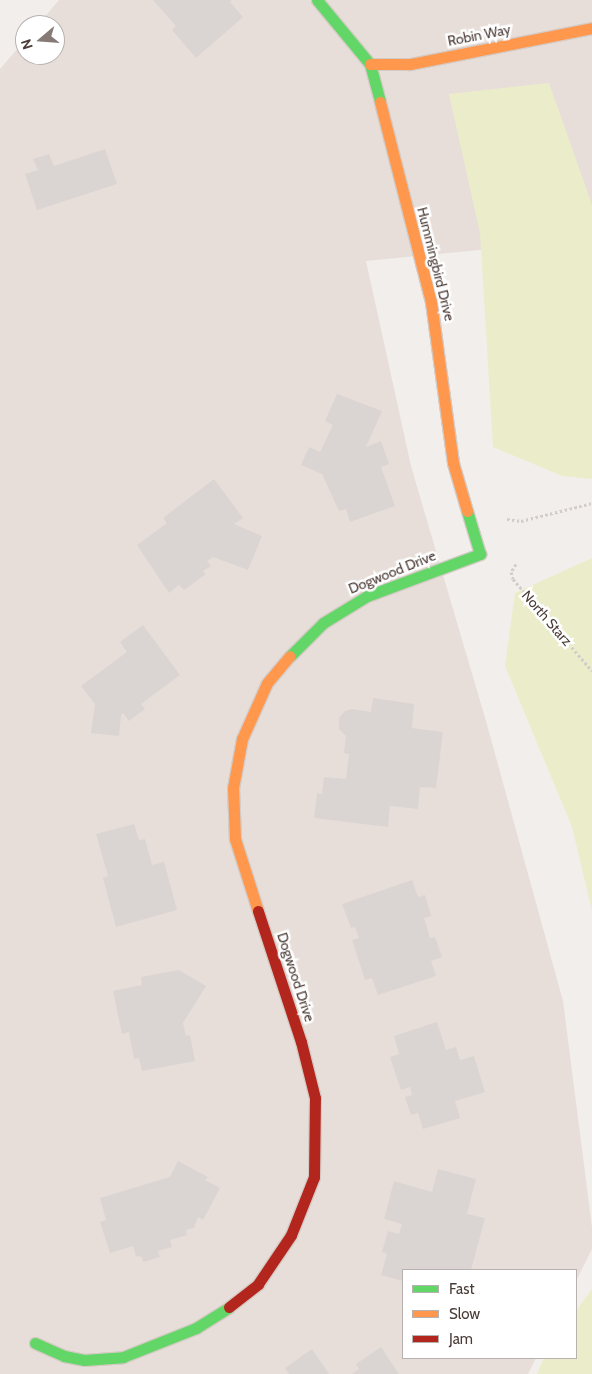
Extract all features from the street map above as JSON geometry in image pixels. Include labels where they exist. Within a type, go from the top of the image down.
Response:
[{"type":"street","name":"Hummingbird Drive","points":[[317,0],[370,64],[432,302],[453,463],[480,554]]},
{"type":"street","name":"Robin Way","points":[[370,64],[410,64],[592,28]]},
{"type":"street","name":"Dogwood Drive","points":[[35,1343],[64,1356],[84,1360],[123,1356],[167,1341],[196,1328],[244,1297],[258,1284],[291,1235],[314,1178],[314,1098],[301,1042],[235,839],[233,797],[242,739],[267,683],[302,641],[323,623],[366,596],[480,554]]},
{"type":"path","points":[[507,519],[521,521],[592,503]]},
{"type":"path","name":"North Starz","points":[[516,564],[511,572],[513,579],[592,671]]},
{"type":"shaded area","points":[[59,0],[592,0],[592,239],[366,261],[411,466],[486,721],[563,1001],[592,1227],[592,1249],[577,1279],[577,1269],[402,1269],[402,1359],[536,1359],[528,1374],[0,1374],[0,69],[15,52],[15,65],[65,65],[65,15],[46,15]]},
{"type":"green space","points":[[549,83],[592,205],[592,479],[562,476],[493,447],[480,233],[449,94]]},
{"type":"green space","points":[[592,558],[592,911],[572,827],[505,666],[515,593]]},
{"type":"green space","points":[[592,1289],[592,1374],[537,1374],[544,1359],[577,1359],[577,1310]]},
{"type":"building","points":[[153,0],[232,0],[230,2],[243,17],[196,58],[172,30],[176,26]]},
{"type":"building","points":[[105,149],[117,184],[37,210],[25,174],[38,170],[33,159],[49,154],[54,166]]},
{"type":"building","points":[[337,394],[382,411],[366,447],[381,441],[389,464],[381,467],[395,506],[350,522],[346,509],[339,511],[322,474],[301,465],[309,447],[320,452],[333,425],[325,421]]},
{"type":"building","points":[[214,479],[243,518],[234,524],[262,536],[248,570],[213,557],[207,561],[211,566],[203,571],[206,574],[184,590],[179,585],[169,593],[137,545],[167,523],[163,518]]},
{"type":"building","points":[[143,625],[180,675],[141,704],[145,709],[129,721],[123,713],[121,715],[119,736],[91,733],[95,704],[81,686],[127,652],[120,642]]},
{"type":"building","points":[[373,698],[414,704],[412,728],[443,732],[436,788],[420,787],[418,809],[390,806],[388,827],[314,818],[317,793],[322,794],[324,777],[346,779],[349,754],[344,753],[346,736],[339,729],[339,718],[345,711],[352,709],[371,712]]},
{"type":"building","points":[[134,824],[139,840],[145,839],[152,865],[164,862],[177,910],[116,927],[103,878],[108,876],[96,834]]},
{"type":"building","points":[[412,880],[418,897],[425,895],[431,916],[424,918],[430,938],[435,937],[442,957],[431,961],[436,976],[378,995],[372,978],[365,980],[352,940],[359,938],[355,927],[351,928],[342,904]]},
{"type":"building","points":[[179,970],[206,986],[183,1023],[186,1036],[190,1035],[195,1061],[142,1071],[139,1058],[134,1059],[129,1032],[122,1034],[113,991],[142,985],[141,977]]},
{"type":"building","points":[[437,1022],[446,1050],[456,1047],[460,1060],[474,1056],[485,1092],[455,1101],[460,1118],[423,1129],[418,1113],[411,1115],[405,1097],[412,1095],[410,1087],[401,1090],[390,1057],[399,1054],[394,1036]]},
{"type":"building","points":[[178,1161],[208,1177],[205,1180],[220,1188],[203,1220],[198,1217],[194,1228],[186,1230],[187,1235],[170,1240],[172,1247],[158,1251],[160,1257],[143,1262],[142,1257],[136,1256],[133,1246],[110,1253],[100,1222],[106,1220],[100,1198],[170,1177]]},
{"type":"building","points":[[438,1169],[476,1179],[467,1214],[485,1218],[471,1269],[402,1269],[402,1281],[381,1275],[387,1254],[382,1252],[388,1231],[399,1234],[402,1224],[384,1219],[394,1181],[432,1192]]},
{"type":"building","points":[[381,1347],[399,1374],[352,1374],[359,1369],[356,1364]]},
{"type":"building","points":[[312,1349],[329,1374],[289,1374],[285,1368]]},
{"type":"traffic: fast","points":[[317,0],[370,64],[380,102]]},
{"type":"traffic: fast","points":[[290,656],[323,623],[367,596],[480,554],[467,511]]},
{"type":"traffic: fast","points":[[35,1343],[64,1356],[84,1360],[123,1357],[196,1328],[229,1307]]},
{"type":"traffic: slow","points":[[370,64],[410,64],[592,28]]},
{"type":"traffic: slow","points":[[380,102],[431,302],[453,463],[467,511]]},
{"type":"traffic: slow","points":[[258,911],[235,839],[233,788],[242,739],[267,683],[290,656]]},
{"type":"traffic: jam","points":[[229,1307],[258,1284],[291,1235],[314,1177],[315,1098],[301,1042],[258,911]]}]
